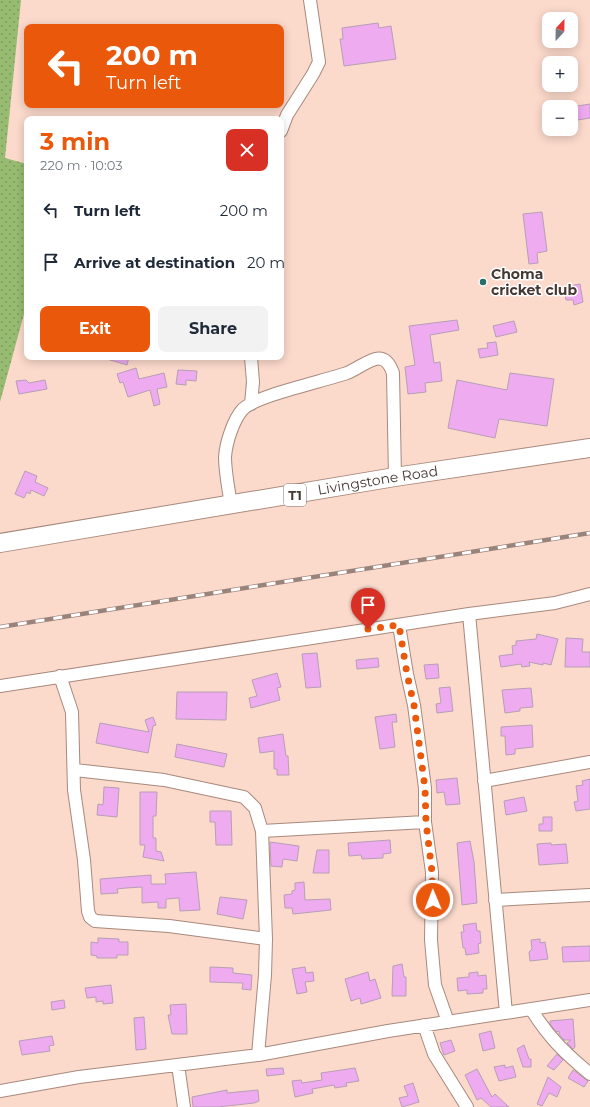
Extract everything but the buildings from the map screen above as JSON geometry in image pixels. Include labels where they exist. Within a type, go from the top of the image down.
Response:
[{"type":"highway","name":"Livingstone Road","points":[[0,543],[231,506],[396,477],[590,448]]},
{"type":"street","points":[[284,123],[287,115],[314,74],[319,62],[310,0]]},
{"type":"street","points":[[231,506],[225,457],[237,417],[244,408],[345,373],[379,358],[390,364],[393,373],[396,477]]},
{"type":"street","points":[[251,360],[253,382],[252,404]]},
{"type":"street","points":[[0,686],[469,614],[555,603],[590,594]]},
{"type":"street","points":[[469,614],[506,1013]]},
{"type":"street","points":[[399,625],[414,705],[425,788],[426,822],[432,872],[431,940],[435,985],[448,1022]]},
{"type":"street","points":[[60,676],[72,712],[75,770],[74,790],[90,917],[95,921],[169,926],[266,939]]},
{"type":"street","points":[[484,781],[590,762]]},
{"type":"street","points":[[75,770],[164,780],[244,797],[255,808],[262,831],[266,939],[265,975],[258,1055]]},
{"type":"street","points":[[262,831],[426,822]]},
{"type":"street","points":[[495,900],[590,895]]},
{"type":"street","points":[[0,1091],[79,1077],[258,1055],[424,1025],[590,1000]]},
{"type":"street","points":[[531,1009],[545,1032],[556,1044],[590,1074]]},
{"type":"street","points":[[424,1025],[434,1054],[467,1107]]},
{"type":"street","points":[[178,1065],[184,1107]]},
{"type":"green space","points":[[0,0],[21,0],[5,158],[24,163],[24,314],[0,402]]},
{"type":"railway","points":[[0,627],[590,533]]},
{"type":"place","name":"Choma cricket club","points":[[483,282]]},
{"type":"route","points":[[368,629],[399,625],[414,705],[425,788],[426,822],[432,872],[433,900]]}]
